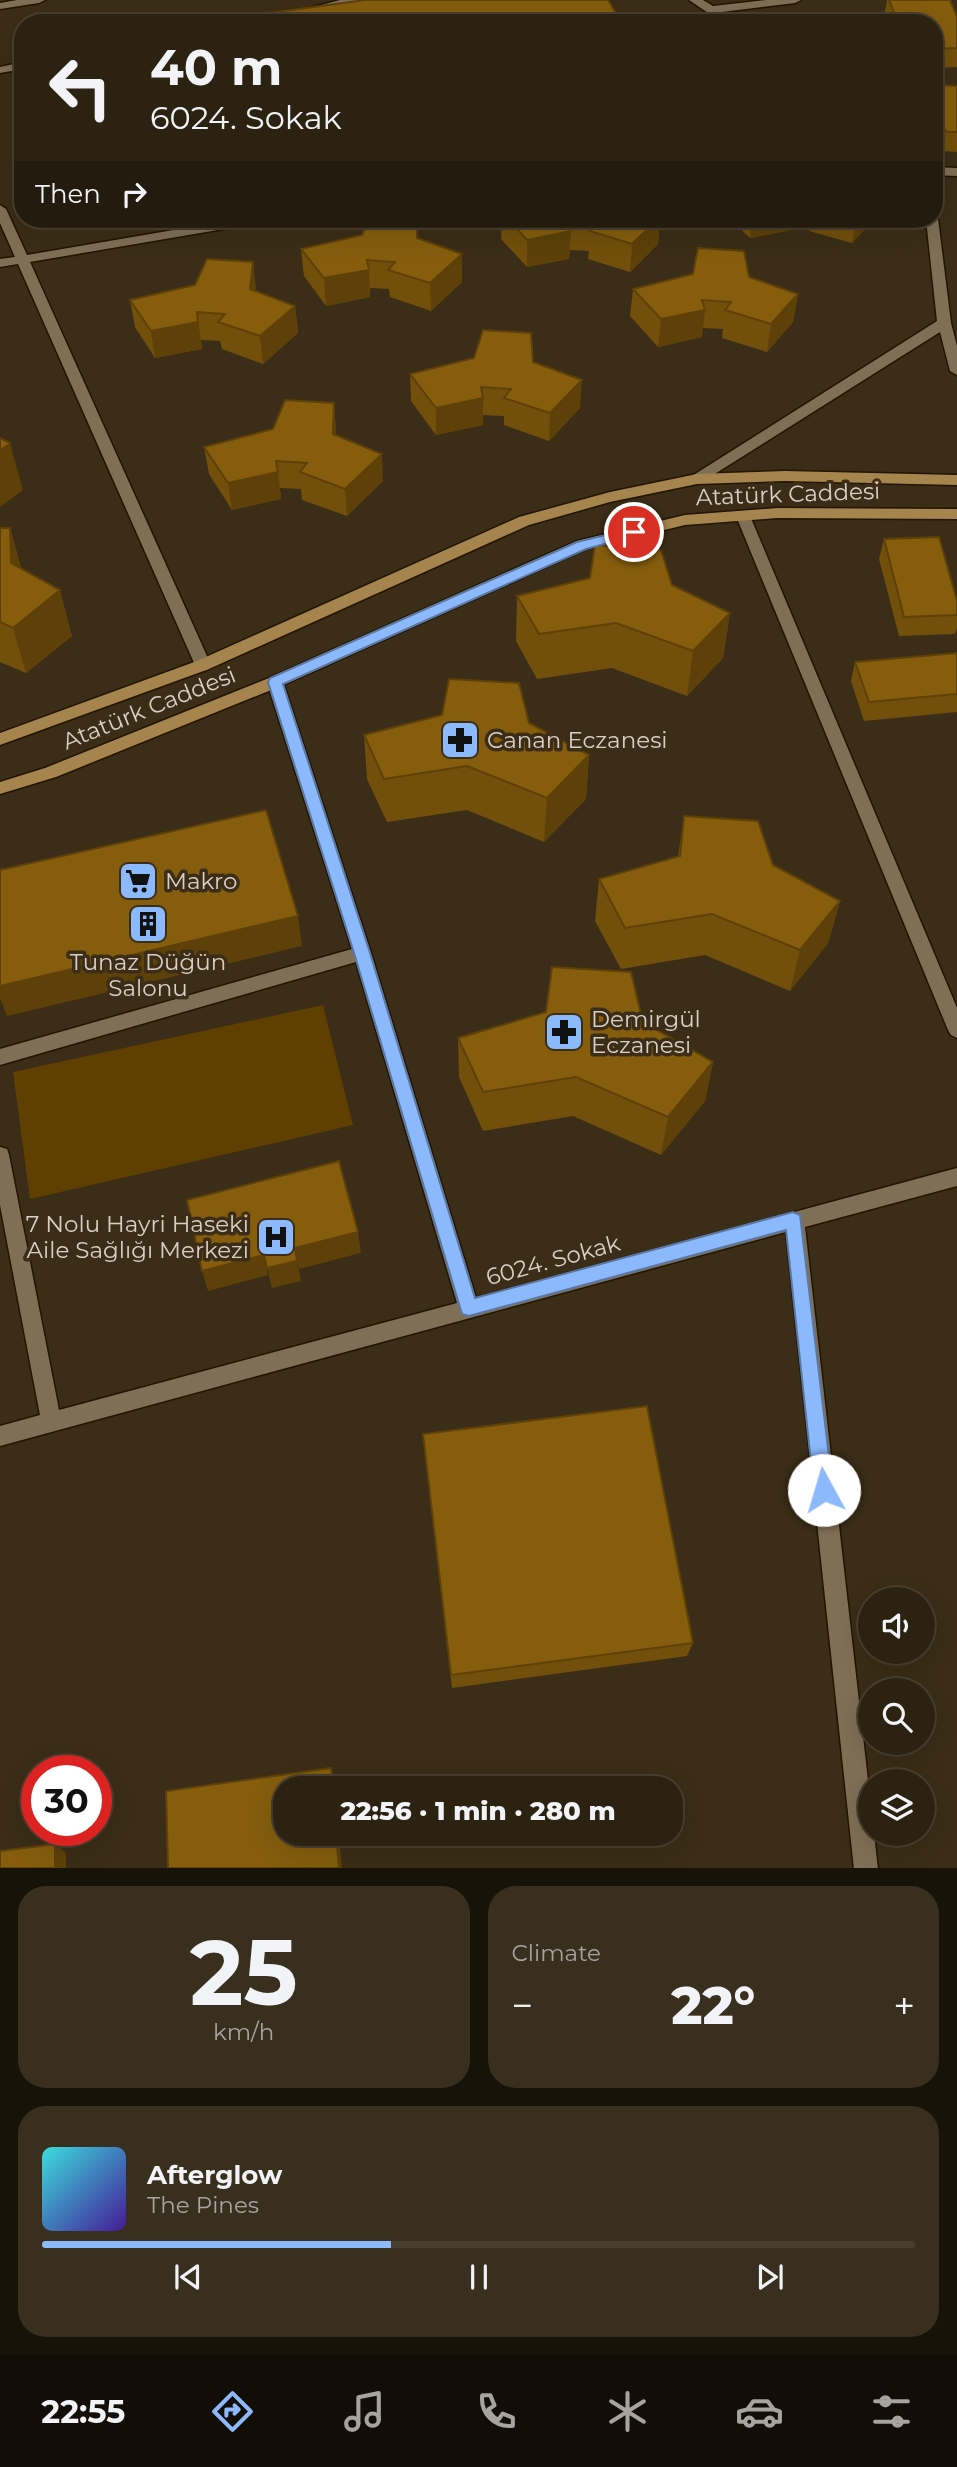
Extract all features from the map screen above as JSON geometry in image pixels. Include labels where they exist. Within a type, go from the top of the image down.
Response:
[{"type":"main road","name":"Atatürk Caddesi","points":[[0,739],[203,664],[524,522],[610,497],[697,479],[785,476],[957,480]]},
{"type":"main road","name":"Atatürk Caddesi","points":[[0,788],[50,773],[275,682],[582,545],[685,520],[743,516],[957,514]]},
{"type":"street","points":[[0,6],[39,0]]},
{"type":"street","points":[[305,10],[357,0]]},
{"type":"street","points":[[695,0],[717,14]]},
{"type":"street","points":[[711,10],[794,0]]},
{"type":"street","points":[[0,209],[20,259],[203,664]]},
{"type":"street","points":[[0,263],[205,228]]},
{"type":"street","points":[[933,228],[944,323],[957,371]]},
{"type":"street","points":[[697,479],[944,323]]},
{"type":"street","points":[[743,516],[957,1030]]},
{"type":"street","points":[[275,682],[362,953],[469,1308]]},
{"type":"street","points":[[0,1057],[362,953]]},
{"type":"street","points":[[0,1155],[51,1421]]},
{"type":"street","name":"6024. Sokak","points":[[0,1436],[957,1177]]},
{"type":"street","points":[[793,1220],[866,1868]]},
{"type":"shaded area","points":[[323,1005],[353,1125],[30,1199],[13,1072]]},
{"type":"building","points":[[365,0],[608,0],[617,14],[261,14]]},
{"type":"building","points":[[889,0],[950,0],[957,17],[957,48],[943,49],[943,14],[894,14]]},
{"type":"building","points":[[943,85],[957,86],[957,132],[947,132],[943,128]]},
{"type":"building","points":[[365,228],[417,228],[417,238],[462,254],[430,283],[388,270],[395,262],[367,260],[369,270],[324,278],[301,249],[362,235]]},
{"type":"building","points":[[516,228],[570,228],[571,231],[527,240]]},
{"type":"building","points":[[592,228],[649,228],[632,244],[590,231]]},
{"type":"building","points":[[698,248],[744,251],[749,277],[798,294],[771,324],[725,310],[731,302],[702,300],[705,310],[661,319],[633,289],[693,274]]},
{"type":"building","points":[[207,259],[253,262],[250,289],[295,306],[260,336],[218,322],[225,314],[197,312],[198,322],[151,331],[130,300],[195,285]]},
{"type":"building","points":[[483,330],[531,333],[533,362],[582,380],[550,413],[504,398],[511,389],[481,387],[483,398],[436,408],[410,374],[474,358]]},
{"type":"building","points":[[285,400],[334,403],[333,434],[382,454],[345,489],[300,472],[307,463],[276,461],[278,472],[228,483],[204,447],[273,429]]},
{"type":"building","points":[[0,438],[10,443],[0,451]]},
{"type":"building","points":[[0,528],[10,528],[11,563],[60,590],[13,628],[0,622]]},
{"type":"building","points":[[939,537],[957,601],[957,615],[904,617],[884,539]]},
{"type":"building","points":[[595,545],[661,550],[672,585],[730,613],[693,651],[616,623],[539,634],[517,596],[590,578]]},
{"type":"building","points":[[957,653],[957,694],[869,702],[855,662]]},
{"type":"building","points":[[449,679],[519,683],[529,723],[589,755],[547,798],[467,766],[384,779],[364,735],[442,715]]},
{"type":"building","name":"Tunaz Düğün Salonu","points":[[266,810],[298,916],[0,986],[0,870]]},
{"type":"building","points":[[684,816],[758,821],[773,865],[840,901],[800,950],[712,914],[625,928],[599,879],[680,856]]},
{"type":"building","points":[[552,967],[631,972],[643,1022],[713,1062],[668,1117],[576,1077],[483,1092],[458,1038],[546,1012]]},
{"type":"building","name":"7 Nolu Hayri Haseki Aile Sağlığı Merkezi","points":[[339,1161],[358,1232],[295,1248],[297,1261],[267,1268],[264,1255],[202,1271],[187,1200]]},
{"type":"building","points":[[647,1406],[693,1643],[451,1675],[423,1434]]},
{"type":"building","points":[[331,1768],[332,1776],[274,1776]]},
{"type":"building","points":[[273,1776],[273,1846],[337,1846],[339,1868],[168,1868],[166,1791]]},
{"type":"building","points":[[55,1846],[55,1868],[0,1868],[0,1851]]},
{"type":"place","name":"Canan Eczanesi","points":[[460,740]]},
{"type":"place","name":"Makro","points":[[138,881]]},
{"type":"place","name":"Tunaz Düğün Salonu","points":[[148,924]]},
{"type":"place","name":"Demirgül Eczanesi","points":[[564,1032]]},
{"type":"place","name":"7 Nolu Hayri Haseki Aile Sağlığı Merkezi","points":[[276,1237]]},
{"type":"route","points":[[634,532],[582,545],[275,682],[362,953],[469,1308],[793,1220],[824,1490]]}]
